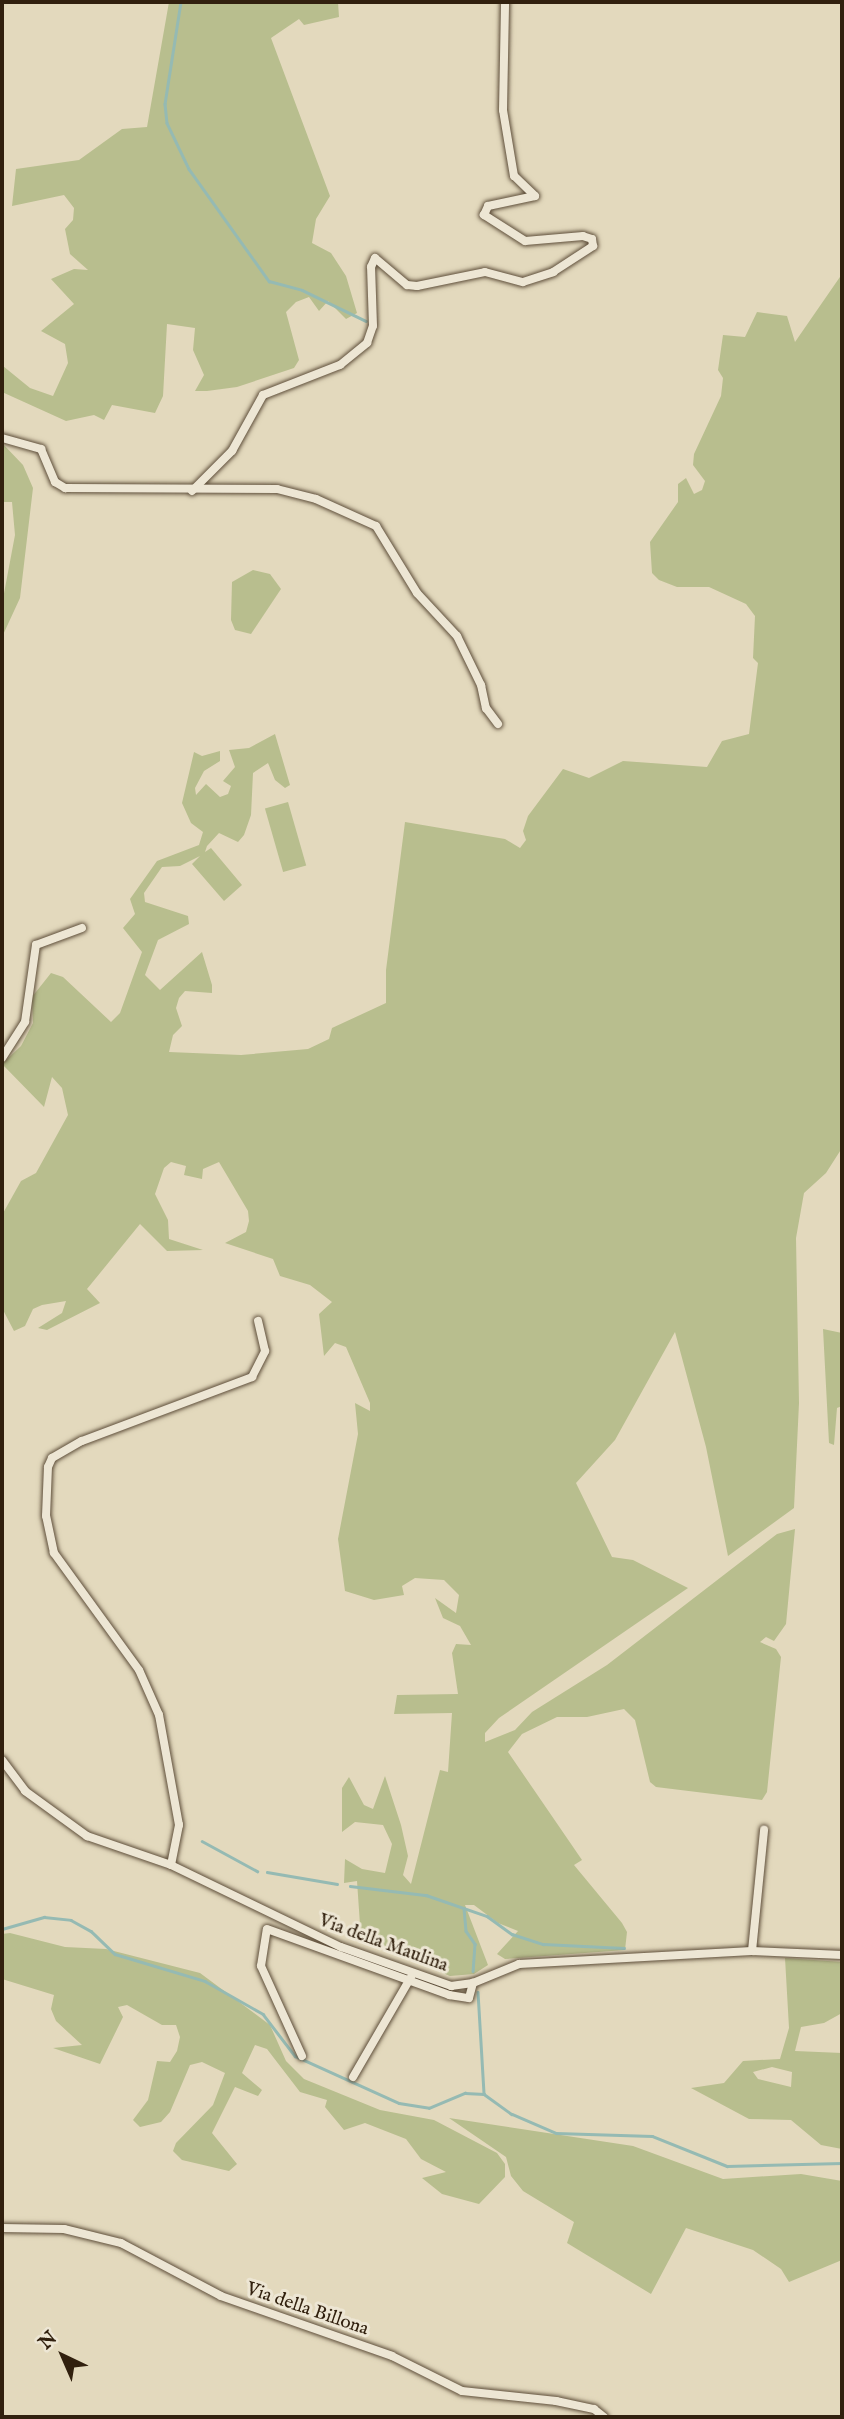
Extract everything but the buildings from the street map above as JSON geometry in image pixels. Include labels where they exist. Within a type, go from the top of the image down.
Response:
[{"type":"street","points":[[192,491],[232,451],[263,395],[340,365],[367,343],[373,326],[371,267],[375,258],[407,285],[485,272],[523,282],[554,272],[593,246],[592,239],[583,236],[525,241],[484,215],[488,206],[535,196],[514,176],[503,110],[505,2]]},
{"type":"street","points":[[2,438],[41,449],[55,482],[65,488],[192,491],[276,489],[316,499],[376,526],[417,593],[457,636],[481,685],[485,708],[498,724]]},
{"type":"street","points":[[2,1058],[25,1022],[36,945],[82,929]]},
{"type":"street","points":[[171,1865],[179,1825],[159,1715],[139,1670],[54,1553],[46,1516],[48,1467],[52,1458],[82,1441],[252,1377],[265,1351],[258,1321]]},
{"type":"street","name":"Via della Maulina","points":[[2,1760],[25,1791],[88,1836],[171,1865],[291,1926],[451,1986],[473,1983],[519,1964],[752,1951],[842,1955]]},
{"type":"street","points":[[752,1951],[764,1830]]},
{"type":"street","points":[[302,2056],[261,1966],[267,1929],[408,1982],[469,1998],[473,1983]]},
{"type":"street","points":[[353,2077],[413,1972]]},
{"type":"street","name":"Via della Billona","points":[[2,2228],[64,2229],[121,2243],[221,2296],[392,2356],[462,2390],[556,2401],[594,2409],[604,2417]]},
{"type":"green space","points":[[169,2],[338,2],[339,17],[304,25],[299,19],[271,38],[330,196],[316,219],[312,243],[331,253],[346,276],[357,313],[346,319],[328,301],[319,311],[309,297],[296,302],[286,312],[299,360],[294,368],[237,387],[207,391],[195,391],[204,375],[193,350],[195,328],[167,324],[163,396],[155,413],[112,405],[104,420],[94,415],[66,421],[2,392],[3,366],[30,388],[53,396],[68,363],[65,344],[41,331],[74,304],[51,279],[74,269],[88,270],[70,254],[65,229],[73,220],[74,208],[64,195],[12,206],[16,169],[79,160],[122,129],[147,127]]},
{"type":"green space","points":[[842,274],[842,1148],[826,1173],[804,1193],[796,1238],[799,1403],[794,1508],[728,1556],[706,1447],[675,1332],[615,1440],[576,1483],[612,1557],[633,1560],[688,1588],[499,1718],[485,1733],[485,1742],[515,1730],[532,1712],[607,1665],[777,1534],[795,1529],[786,1624],[774,1641],[766,1637],[760,1642],[776,1649],[781,1657],[767,1792],[762,1800],[656,1787],[650,1782],[635,1720],[624,1709],[587,1717],[557,1717],[522,1734],[508,1752],[582,1860],[574,1865],[622,1923],[627,1932],[625,1950],[505,1959],[497,1954],[518,1931],[498,1923],[474,1905],[465,1905],[488,1965],[474,1974],[450,1976],[361,1939],[357,1881],[344,1883],[345,1859],[362,1869],[385,1873],[392,1844],[383,1825],[355,1822],[342,1832],[342,1788],[349,1777],[364,1805],[373,1809],[385,1776],[408,1856],[403,1875],[411,1884],[440,1770],[448,1772],[452,1713],[394,1714],[397,1695],[458,1694],[452,1653],[456,1644],[471,1645],[460,1626],[443,1618],[435,1598],[456,1613],[459,1595],[444,1580],[415,1578],[402,1586],[404,1595],[374,1600],[345,1591],[338,1539],[358,1434],[355,1403],[370,1411],[370,1403],[346,1347],[335,1343],[324,1356],[319,1314],[332,1302],[310,1285],[280,1276],[273,1259],[225,1243],[246,1232],[249,1221],[248,1211],[219,1162],[203,1169],[202,1179],[184,1175],[186,1166],[171,1162],[164,1168],[155,1194],[168,1220],[169,1239],[203,1250],[167,1251],[140,1224],[87,1289],[100,1303],[47,1330],[38,1328],[62,1313],[66,1301],[42,1305],[33,1309],[25,1326],[14,1331],[2,1308],[2,1215],[21,1181],[36,1173],[68,1115],[62,1088],[52,1077],[44,1107],[2,1064],[21,1046],[33,1023],[32,997],[51,973],[63,977],[111,1022],[120,1013],[142,952],[123,928],[135,914],[130,899],[157,861],[199,845],[203,832],[191,823],[182,803],[194,752],[202,756],[220,751],[220,761],[204,771],[195,788],[196,795],[206,784],[220,797],[228,794],[231,786],[223,781],[235,767],[229,750],[249,748],[275,734],[290,785],[285,788],[275,780],[268,763],[253,773],[251,815],[244,835],[238,842],[219,833],[207,846],[205,852],[211,848],[242,885],[224,901],[192,864],[200,856],[180,866],[162,867],[144,893],[145,902],[188,916],[189,924],[158,940],[145,975],[160,990],[202,952],[212,985],[212,993],[185,991],[179,998],[176,1008],[182,1026],[173,1035],[169,1052],[241,1055],[308,1049],[329,1039],[332,1028],[386,1003],[386,970],[405,822],[505,839],[520,848],[526,840],[523,831],[528,816],[563,769],[589,778],[623,761],[707,767],[722,741],[749,734],[758,663],[753,658],[755,616],[746,604],[709,587],[677,587],[659,580],[652,573],[650,542],[678,502],[678,484],[686,478],[694,494],[702,490],[705,481],[693,465],[694,454],[721,396],[723,378],[718,370],[723,335],[745,337],[757,312],[787,316],[795,342]]},
{"type":"green space","points":[[2,443],[23,465],[33,488],[20,598],[2,637],[2,604],[15,535],[12,502],[2,502]]},
{"type":"green space","points":[[253,570],[270,574],[281,589],[251,634],[235,630],[231,620],[232,582]]},
{"type":"green space","points":[[288,802],[306,865],[283,872],[265,809]]},
{"type":"green space","points":[[823,1329],[842,1333],[842,1406],[837,1408],[834,1445],[829,1443]]},
{"type":"green space","points":[[10,1933],[65,1947],[106,1949],[200,1973],[270,2025],[286,2061],[304,2079],[380,2110],[434,2120],[497,2153],[505,2164],[505,2177],[479,2204],[442,2194],[422,2178],[446,2172],[421,2159],[406,2139],[365,2123],[344,2130],[325,2107],[327,2100],[300,2092],[267,2049],[255,2045],[242,2073],[262,2090],[258,2096],[235,2087],[212,2133],[237,2164],[229,2171],[182,2160],[173,2151],[176,2143],[213,2105],[225,2073],[202,2062],[190,2065],[170,2112],[161,2122],[140,2127],[133,2120],[148,2100],[157,2061],[170,2062],[177,2051],[180,2037],[176,2025],[162,2025],[127,2005],[118,2007],[123,2017],[100,2064],[53,2048],[82,2045],[56,2021],[51,2009],[54,1995],[2,1979],[2,1934]]},
{"type":"green space","points":[[785,1958],[842,1962],[842,2013],[824,2023],[801,2027],[795,2051],[842,2053],[842,2149],[821,2145],[791,2120],[749,2119],[691,2088],[724,2083],[743,2061],[780,2059],[789,2028]],"holes":[[[772,2067],[792,2072],[791,2087],[758,2079],[753,2072]]]},
{"type":"green space","points":[[449,2118],[633,2146],[723,2179],[801,2174],[842,2181],[842,2260],[789,2282],[781,2269],[753,2250],[686,2228],[651,2294],[567,2243],[574,2222],[523,2191],[511,2176],[506,2157]]},
{"type":"waterway","points":[[181,2],[165,104],[167,123],[189,169],[269,281],[302,290],[366,321]]},
{"type":"waterway","points":[[202,1841],[257,1871]]},
{"type":"waterway","points":[[267,1872],[337,1884]]},
{"type":"waterway","points":[[350,1886],[426,1895],[487,1916],[512,1934],[543,1944],[624,1948]]},
{"type":"waterway","points":[[464,1908],[466,1931],[475,1944],[473,1971]]},
{"type":"waterway","points":[[2,1929],[44,1917],[71,1920],[91,1931],[115,1954],[205,1981],[263,2014],[295,2056],[399,2103],[429,2108],[465,2093],[484,2094],[512,2114],[556,2133],[652,2136],[727,2166],[842,2163]]},
{"type":"waterway","points":[[478,1992],[484,2094]]}]
